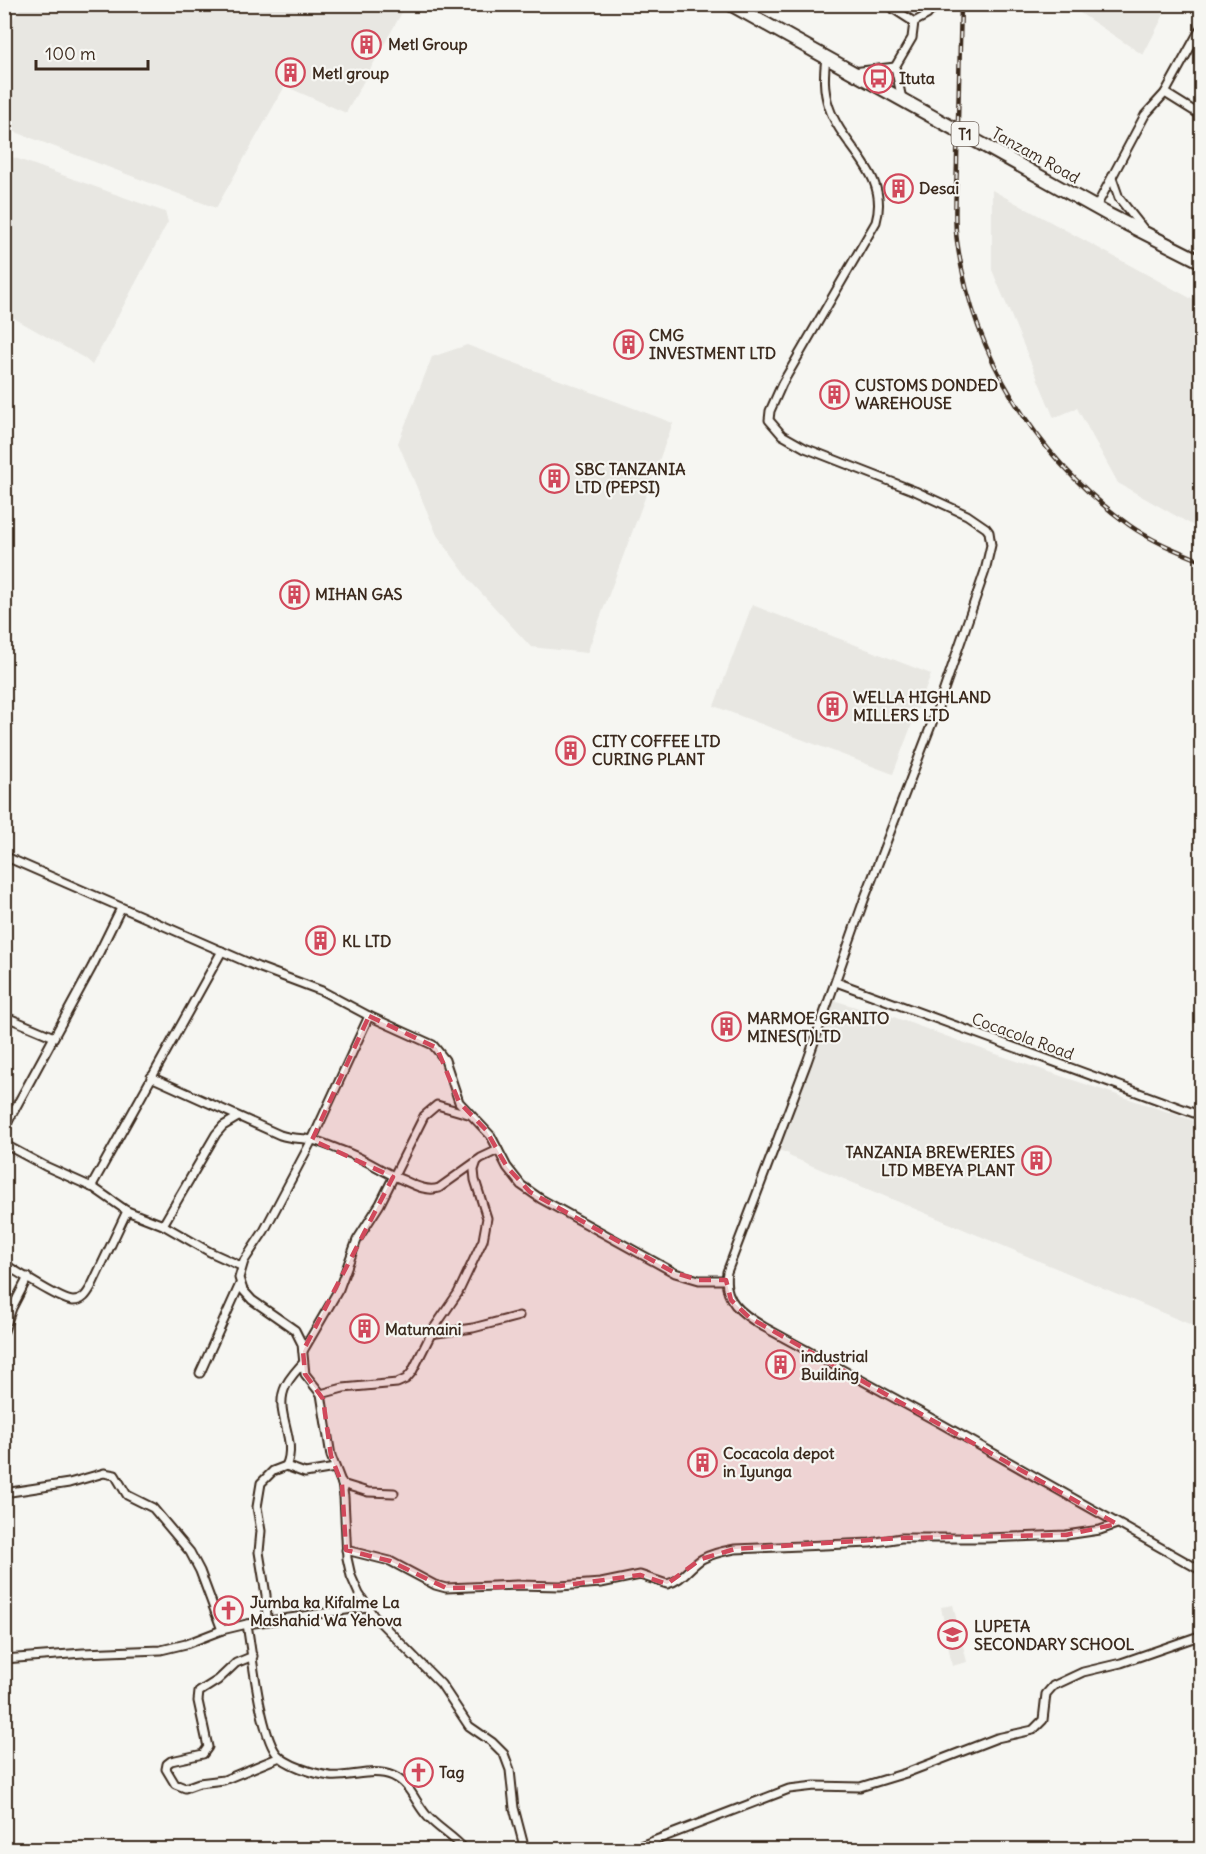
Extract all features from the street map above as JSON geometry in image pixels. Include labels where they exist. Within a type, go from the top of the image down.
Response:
[{"type":"highway","name":"Tanzam Road","points":[[730,4],[1096,207],[1202,262]]},
{"type":"street","points":[[886,4],[914,22]]},
{"type":"street","points":[[914,22],[932,11],[936,4]]},
{"type":"street","points":[[902,99],[896,67],[912,38],[914,22]]},
{"type":"street","points":[[1096,207],[1149,110],[1165,93],[1202,26]]},
{"type":"street","points":[[826,57],[824,80],[829,108],[873,179],[879,194],[879,208],[876,222],[782,384],[770,411],[769,420],[782,435],[805,448],[915,491],[967,515],[989,532],[991,545],[985,571],[947,681],[864,900],[726,1280],[727,1291],[730,1300],[738,1310],[757,1323],[1202,1571]]},
{"type":"street","points":[[853,72],[896,67]]},
{"type":"street","points":[[1165,93],[1202,117]]},
{"type":"street","points":[[1112,178],[1119,198],[1147,233]]},
{"type":"street","points":[[4,856],[272,973],[322,991],[369,1017],[428,1042],[437,1048],[445,1060],[455,1094],[469,1115],[486,1130],[514,1177],[530,1192],[675,1273],[699,1280],[726,1280]]},
{"type":"street","points":[[4,1129],[92,967],[121,908]]},
{"type":"street","points":[[91,1187],[222,951]]},
{"type":"street","name":"Cocacola Road","points":[[836,982],[1202,1116]]},
{"type":"street","points":[[4,1016],[54,1037]]},
{"type":"street","points":[[200,1373],[240,1284],[241,1266],[264,1231],[312,1140],[369,1017]]},
{"type":"street","points":[[151,1077],[286,1137],[312,1140],[356,1156],[423,1188],[435,1189],[498,1150]]},
{"type":"street","points":[[303,1351],[339,1289],[357,1240],[380,1204],[424,1116],[433,1107],[442,1105],[469,1115]]},
{"type":"street","points":[[162,1225],[216,1134],[223,1126],[238,1117]]},
{"type":"street","points":[[4,1144],[91,1187],[128,1211],[162,1225],[210,1252],[241,1266]]},
{"type":"street","points":[[321,1394],[343,1388],[402,1382],[412,1372],[430,1334],[458,1293],[485,1231],[487,1212],[474,1174],[477,1161]]},
{"type":"street","points":[[4,1264],[66,1299],[80,1300],[91,1287],[128,1211]]},
{"type":"street","points":[[4,1331],[12,1308],[28,1277]]},
{"type":"street","points":[[240,1284],[252,1300],[295,1330],[303,1351],[305,1374],[321,1394],[328,1444],[342,1484],[346,1550],[351,1576],[358,1594],[367,1607],[441,1684],[469,1726],[492,1742],[504,1754],[510,1770],[514,1808],[525,1850]]},
{"type":"street","points":[[430,1334],[473,1328],[519,1316]]},
{"type":"street","points":[[286,1466],[290,1441],[282,1395],[291,1377],[303,1363]]},
{"type":"street","points":[[267,1621],[260,1552],[261,1531],[257,1515],[257,1497],[261,1483],[273,1471],[286,1466],[305,1473],[335,1468]]},
{"type":"street","points":[[4,1493],[69,1483],[104,1473],[115,1475],[127,1495],[153,1508],[190,1552],[198,1564],[222,1630]]},
{"type":"street","points":[[342,1484],[368,1492],[394,1493]]},
{"type":"street","points":[[346,1550],[390,1561],[435,1585],[446,1588],[560,1586],[601,1583],[640,1575],[667,1584],[679,1579],[701,1559],[735,1549],[870,1543],[901,1538],[1066,1535],[1100,1530],[1117,1524]]},
{"type":"street","points":[[4,1659],[161,1650],[247,1624],[367,1607]]},
{"type":"street","points":[[247,1624],[266,1726],[272,1744],[280,1757],[312,1773],[347,1777],[376,1773],[391,1775],[409,1789],[429,1819],[465,1850]]},
{"type":"street","points":[[630,1850],[789,1789],[815,1786],[860,1786],[906,1773],[997,1738],[1033,1730],[1043,1720],[1046,1694],[1053,1686],[1083,1672],[1121,1663],[1202,1635]]},
{"type":"street","points":[[253,1656],[236,1663],[218,1680],[200,1690],[197,1697],[208,1749],[203,1754],[171,1761],[166,1766],[167,1771],[175,1784],[184,1788],[199,1783],[224,1780],[280,1757]]},
{"type":"highlighted area","points":[[369,1016],[437,1048],[459,1102],[486,1130],[507,1167],[530,1192],[675,1273],[699,1280],[726,1280],[731,1300],[750,1318],[1117,1524],[1066,1535],[901,1538],[735,1549],[701,1559],[667,1584],[640,1575],[560,1586],[446,1588],[390,1561],[346,1550],[342,1484],[331,1456],[323,1399],[305,1374],[303,1351],[393,1177],[312,1140]]},
{"type":"shaded area","points":[[22,5],[406,5],[346,113],[285,86],[216,208],[5,128],[5,31]]},
{"type":"shaded area","points":[[1068,5],[1169,5],[1143,55]]},
{"type":"shaded area","points":[[4,154],[165,212],[168,222],[92,365],[84,358],[5,313]]},
{"type":"shaded area","points":[[992,190],[1201,304],[1201,530],[1118,483],[1077,408],[1054,418],[992,270]]},
{"type":"shaded area","points":[[467,345],[673,423],[587,653],[531,647],[472,583],[437,535],[398,443],[432,357]]},
{"type":"shaded area","points":[[752,605],[931,674],[893,774],[714,706]]},
{"type":"shaded area","points":[[830,999],[862,1009],[866,1007],[990,1052],[1201,1123],[1201,1329],[774,1148]]},
{"type":"shaded area","name":"LUPETA SECONDARY SCHOOL","points":[[953,1605],[967,1662],[952,1666],[941,1607]]},
{"type":"railway","points":[[961,4],[956,231],[965,283],[977,324],[1014,400],[1037,435],[1065,468],[1095,498],[1129,525],[1146,536],[1202,561]]},
{"type":"place","name":"Metl Group","points":[[367,44]]},
{"type":"place","name":"Metl group","points":[[291,73]]},
{"type":"place","name":"Ituta","points":[[878,78]]},
{"type":"place","name":"Desai","points":[[898,188]]},
{"type":"place","name":"CMG INVESTMENT LTD","points":[[628,344]]},
{"type":"place","name":"CUSTOMS DONDED WAREHOUSE","points":[[834,394]]},
{"type":"place","name":"SBC TANZANIA LTD (PEPSI)","points":[[554,478]]},
{"type":"place","name":"MIHAN GAS","points":[[294,594]]},
{"type":"place","name":"WELLA HIGHLAND MILLERS LTD","points":[[832,706]]},
{"type":"place","name":"CITY COFFEE LTD CURING PLANT","points":[[571,750]]},
{"type":"place","name":"KL LTD","points":[[321,941]]},
{"type":"place","name":"MARMOE GRANITO MINES(T)LTD","points":[[726,1027]]},
{"type":"place","name":"TANZANIA BREWERIES LTD MBEYA PLANT","points":[[1036,1161]]},
{"type":"place","name":"Matumaini","points":[[364,1329]]},
{"type":"place","name":"industrial Building","points":[[780,1365]]},
{"type":"place","name":"Cocacola depot in Iyunga","points":[[702,1462]]},
{"type":"place","name":"Jumba ka Kifalme La Mashahid Wa Yehova","points":[[229,1611]]},
{"type":"place","name":"LUPETA SECONDARY SCHOOL","points":[[953,1635]]},
{"type":"place","name":"Tag","points":[[418,1772]]}]
